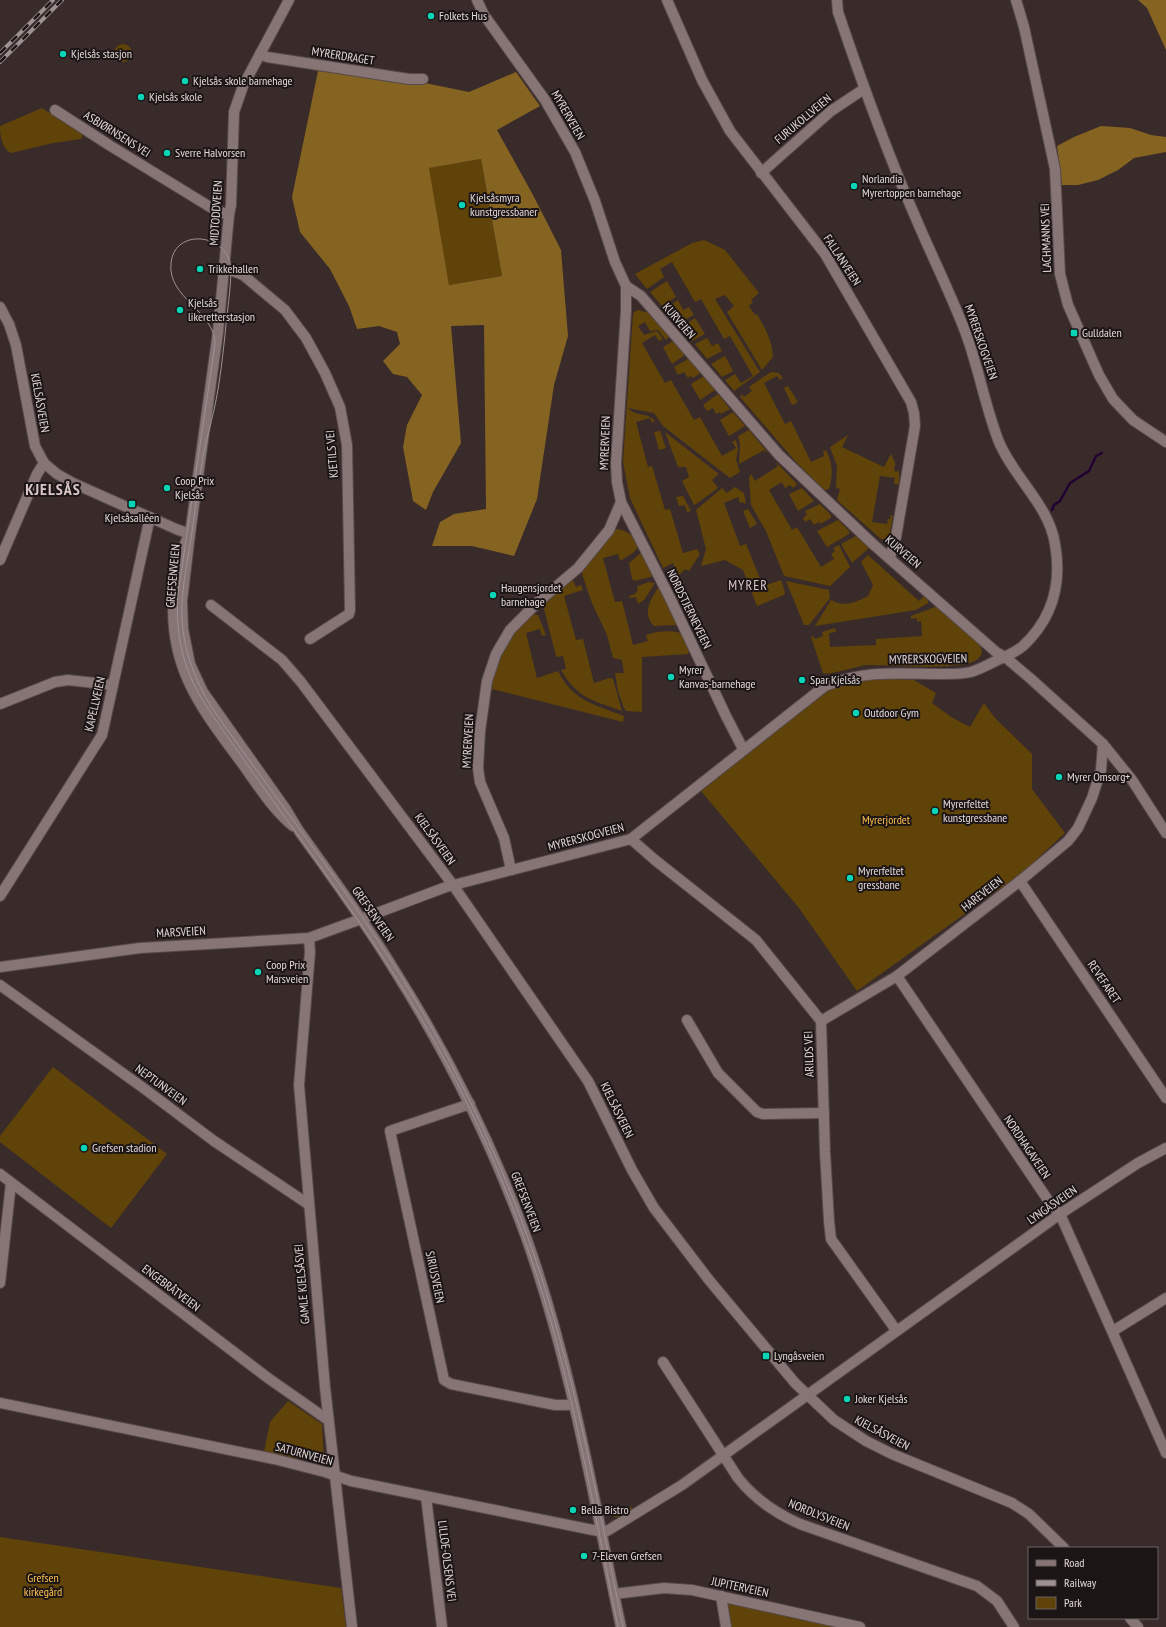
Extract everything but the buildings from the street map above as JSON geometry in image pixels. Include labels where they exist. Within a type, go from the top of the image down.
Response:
[{"type":"street","name":"MIDTODDVEIEN","points":[[190,534],[218,332],[225,268],[231,205],[234,112],[243,86],[289,0]]},
{"type":"street","name":"MYRERVEIEN","points":[[477,0],[484,16],[545,100],[569,140],[588,184],[610,249],[626,286],[626,311],[616,463],[617,482],[621,502],[609,530],[578,568],[538,602],[510,630],[496,654],[487,681],[482,716],[478,768],[480,782],[504,838],[511,870]]},
{"type":"street","name":"FALLANVEIEN","points":[[667,0],[709,92],[730,130],[761,173],[825,254],[911,402],[915,426],[896,537],[890,557]]},
{"type":"street","name":"MYRERSKOGVEIEN","points":[[361,919],[453,885],[631,838],[825,686],[837,681],[868,673],[959,674],[974,671],[1014,653],[1024,645],[1044,622],[1052,604],[1058,574],[1053,533],[1044,513],[1015,470],[1000,444],[964,328],[913,213],[864,89],[838,12],[837,0]]},
{"type":"street","name":"LACHMANNS VEI","points":[[1016,0],[1024,28],[1055,169],[1058,201],[1060,268],[1068,305],[1099,375],[1113,399],[1133,420],[1166,442]]},
{"type":"street","name":"MYRERDRAGET","points":[[260,54],[267,57],[356,71],[409,79],[424,79]]},
{"type":"street","name":"FURUKOLLVEIEN","points":[[761,173],[831,111],[864,89]]},
{"type":"street","name":"ASBJØRNSENS VEI","points":[[55,110],[215,210],[229,215]]},
{"type":"street","name":"KJETILS VEI","points":[[225,268],[243,275],[285,310],[306,338],[325,373],[340,407],[347,445],[350,610],[349,614],[310,639]]},
{"type":"street","name":"KURVEIEN","points":[[626,286],[641,296],[779,455],[996,652],[1004,657],[1103,744],[1132,780],[1166,833]]},
{"type":"street","name":"KJELSÅSVEIEN","points":[[0,308],[14,335],[32,438],[44,463],[65,479],[190,534]]},
{"type":"street","points":[[0,560],[37,474],[44,463]]},
{"type":"street","name":"NORDSTJERNEVEIEN","points":[[621,502],[670,598],[743,749]]},
{"type":"street","name":"KAPELLVEIEN","points":[[0,896],[98,743],[105,725],[150,517]]},
{"type":"street","name":"GREFSENVEIEN","points":[[190,534],[181,553],[173,610],[176,643],[187,680],[206,714],[279,815],[299,831],[361,919],[422,1014],[470,1104],[505,1184],[526,1238],[556,1332],[574,1405],[620,1627]]},
{"type":"street","name":"KJELSÅSVEIEN","points":[[211,605],[282,660],[301,682],[453,885],[588,1082],[634,1174],[654,1208],[711,1283],[806,1396],[834,1420],[877,1447],[998,1496],[1022,1508],[1044,1527],[1063,1547]]},
{"type":"street","points":[[0,704],[55,682],[68,680],[113,685]]},
{"type":"street","name":"HAREVEIEN","points":[[822,1021],[897,976],[1062,847],[1078,828],[1092,798],[1101,770],[1103,744]]},
{"type":"street","name":"ARILDS VEI","points":[[631,838],[655,860],[756,940],[822,1021],[824,1113],[831,1239],[896,1330]]},
{"type":"street","name":"REVEFARET","points":[[1020,880],[1166,1098]]},
{"type":"street","name":"MARSVEIEN","points":[[0,967],[129,949],[309,938],[361,919]]},
{"type":"street","name":"GAMLE KJELSÅSVEI","points":[[309,938],[310,958],[299,1085],[308,1204],[328,1420],[352,1627]]},
{"type":"street","name":"NORDHAGAVEIEN","points":[[897,976],[1052,1206],[1060,1214],[1166,1453]]},
{"type":"street","name":"NEPTUNVEIEN","points":[[0,985],[214,1140],[308,1204]]},
{"type":"street","points":[[687,1020],[718,1073],[757,1112],[764,1114],[824,1113]]},
{"type":"street","name":"SIRIUSVEIEN","points":[[470,1104],[390,1131],[444,1380],[451,1384],[555,1406],[574,1405]]},
{"type":"street","name":"LYNGÅSVEIEN","points":[[601,1532],[607,1531],[621,1524],[682,1485],[896,1330],[1060,1214],[1138,1163],[1166,1148]]},
{"type":"street","name":"ENGEBRÅTVEIEN","points":[[0,1174],[268,1378],[328,1420]]},
{"type":"street","points":[[0,1283],[11,1183]]},
{"type":"street","points":[[1113,1331],[1166,1298]]},
{"type":"street","name":"NORDLYSVEIEN","points":[[663,1362],[738,1478],[750,1490],[786,1518],[973,1584],[997,1601],[1014,1627]]},
{"type":"street","name":"SATURNVEIEN","points":[[0,1403],[274,1459],[325,1472],[335,1477],[426,1498],[601,1532]]},
{"type":"street","name":"LILLOE-OLSENS VEI","points":[[426,1498],[442,1627]]},
{"type":"street","name":"JUPITERVEIEN","points":[[614,1594],[664,1588],[692,1590],[860,1627]]},
{"type":"street","points":[[721,1596],[726,1627]]},
{"type":"street","points":[[1131,1619],[1138,1627]]},
{"type":"green space","points":[[123,44],[129,47],[132,53],[129,59],[123,62],[117,59],[114,53],[117,47]]},
{"type":"green space","points":[[42,108],[78,131],[83,135],[81,139],[53,143],[11,153],[8,151],[2,142],[0,126]]},
{"type":"green space","name":"Kjelsåsmyra kunstgressbaner","points":[[481,159],[502,276],[449,285],[428,168]]},
{"type":"green space","points":[[704,240],[725,250],[759,293],[751,300],[753,302],[749,306],[755,315],[757,314],[770,340],[773,357],[762,370],[727,312],[734,306],[725,295],[715,299],[760,372],[734,391],[725,380],[735,374],[741,383],[753,376],[730,336],[724,339],[701,299],[695,302],[672,262],[660,269],[664,277],[647,289],[635,274],[692,243]]},
{"type":"green space","points":[[667,281],[676,297],[662,306],[650,292]]},
{"type":"green space","points":[[678,300],[683,310],[689,307],[694,315],[677,324],[665,309]]},
{"type":"green space","points":[[638,310],[649,313],[670,336],[666,340],[658,330],[650,331],[645,322],[638,326],[644,335],[657,331],[663,339],[659,341],[655,335],[642,343],[665,383],[671,380],[694,420],[700,417],[722,456],[736,448],[732,442],[736,440],[738,449],[736,460],[740,472],[730,478],[663,426],[654,413],[628,408],[635,413],[649,416],[655,421],[652,423],[650,418],[636,422],[648,467],[652,466],[665,510],[670,509],[683,553],[697,549],[700,554],[689,571],[685,569],[678,576],[673,563],[663,568],[630,498],[623,462],[633,315],[634,312]]},
{"type":"green space","points":[[695,318],[705,334],[692,341],[680,328]]},
{"type":"green space","points":[[707,338],[712,346],[718,343],[722,351],[707,359],[695,344]]},
{"type":"green space","points":[[673,341],[685,355],[672,364],[663,347]]},
{"type":"green space","points":[[725,356],[733,371],[722,377],[711,364]]},
{"type":"green space","points":[[688,359],[701,373],[693,378],[691,376],[688,378],[684,372],[678,375],[674,367]]},
{"type":"green space","points":[[771,372],[779,373],[783,378],[780,380],[777,376],[764,383],[785,424],[791,421],[811,462],[824,456],[823,452],[826,450],[832,469],[829,489],[824,490],[795,461],[740,397],[742,394],[744,397],[752,391],[749,387]]},
{"type":"green space","points":[[704,376],[715,390],[700,400],[691,384]]},
{"type":"green space","points":[[788,386],[798,402],[792,405],[784,388]]},
{"type":"green space","points":[[718,394],[730,409],[721,414],[720,412],[716,414],[713,408],[707,411],[703,405]]},
{"type":"green space","points":[[733,412],[745,426],[729,436],[720,420]]},
{"type":"green space","points":[[749,430],[769,454],[764,450],[739,464],[740,445],[738,436]]},
{"type":"green space","points":[[660,431],[666,448],[659,450],[654,432]]},
{"type":"green space","points":[[665,432],[719,474],[712,480],[718,488],[694,505],[682,481],[689,477],[686,467],[678,467]]},
{"type":"green space","points":[[848,435],[842,447],[884,467],[891,454],[896,465],[894,466],[895,472],[899,471],[899,484],[894,484],[895,478],[880,476],[872,522],[887,524],[891,515],[893,516],[889,537],[886,540],[881,539],[837,500],[840,489],[836,488],[837,466],[830,447]]},
{"type":"green space","points":[[775,461],[797,484],[793,488],[790,485],[785,488],[782,482],[769,490],[792,530],[797,527],[821,567],[834,559],[831,554],[835,551],[833,548],[839,545],[850,567],[830,586],[784,576],[766,531],[751,505],[749,478],[751,474],[755,481],[778,466]]},
{"type":"green space","points":[[735,487],[744,493],[746,504],[742,502],[740,503],[738,497],[724,503],[740,546],[746,544],[763,586],[781,580],[785,592],[784,595],[757,606],[743,570],[725,560],[701,566],[706,549],[696,510],[722,488],[727,493]]},
{"type":"green space","points":[[802,488],[814,501],[798,511],[789,494]]},
{"type":"green space","points":[[683,496],[691,511],[687,512],[685,505],[679,506],[676,497]]},
{"type":"green space","points":[[820,504],[831,515],[831,518],[820,524],[819,522],[814,525],[810,519],[805,522],[803,518],[807,515],[805,511]]},
{"type":"green space","points":[[748,509],[757,524],[750,528],[743,511]]},
{"type":"green space","points":[[838,520],[849,531],[849,534],[827,547],[817,531]]},
{"type":"green space","points":[[616,529],[630,534],[639,546],[633,553],[620,561],[618,554],[603,558],[615,602],[622,601],[633,645],[648,641],[646,635],[663,631],[672,631],[681,633],[689,651],[688,654],[642,657],[642,712],[626,711],[624,708],[618,691],[615,673],[624,673],[622,660],[613,658],[607,635],[592,603],[582,574],[583,569]]},
{"type":"green space","points":[[856,536],[869,548],[852,563],[841,544]]},
{"type":"green space","points":[[642,552],[654,576],[634,581],[632,579],[629,563]]},
{"type":"green space","points":[[868,555],[919,601],[924,596],[928,599],[928,603],[916,610],[815,626],[831,600],[845,604],[868,596],[873,585],[861,562]]},
{"type":"green space","points":[[572,579],[576,587],[581,585],[583,590],[564,596],[576,640],[583,639],[594,683],[609,678],[613,679],[622,711],[594,701],[580,693],[567,680],[561,670],[566,669],[563,656],[556,656],[543,605]]},
{"type":"green space","points":[[786,581],[829,590],[830,598],[809,625],[804,625]]},
{"type":"green space","points":[[649,582],[655,583],[644,600],[638,604],[636,597],[630,598],[629,596],[635,594],[638,590],[638,586]]},
{"type":"green space","points":[[658,588],[660,588],[677,625],[654,626],[650,621],[648,617],[648,607]]},
{"type":"green space","points":[[682,594],[687,603],[684,605],[686,610],[690,609],[691,611],[686,615],[678,599],[678,596]]},
{"type":"green space","points":[[938,607],[979,643],[982,651],[978,659],[972,662],[951,666],[867,665],[826,674],[823,673],[811,637],[813,636],[815,639],[823,636],[822,632],[835,628],[836,632],[829,633],[830,647],[876,645],[876,639],[922,636],[921,621],[917,622],[917,618],[911,619],[911,616]]},
{"type":"green space","points":[[533,614],[538,615],[546,635],[542,636],[540,629],[526,633],[537,678],[558,671],[564,681],[578,696],[594,705],[624,716],[623,722],[492,689],[493,675],[504,649],[517,629]]},
{"type":"green space","name":"Myrerjordet","points":[[875,678],[914,680],[936,693],[932,703],[951,717],[970,727],[984,703],[995,718],[1032,754],[1032,789],[1065,833],[1022,873],[857,991],[799,908],[701,791],[828,691],[842,684]]},
{"type":"green space","name":"Grefsen stadion","points":[[53,1067],[167,1154],[111,1228],[0,1142],[0,1136]]},
{"type":"green space","points":[[288,1401],[322,1424],[324,1460],[304,1460],[264,1452],[270,1422]]},
{"type":"green space","points":[[631,1507],[633,1509],[619,1517],[613,1517],[616,1511]]},
{"type":"green space","name":"Grefsen kirkegård","points":[[0,1537],[341,1588],[346,1627],[0,1627]]},
{"type":"green space","points":[[726,1602],[849,1627],[729,1627]]},
{"type":"shaded area","points":[[1138,0],[1166,0],[1166,50],[1147,8]]},
{"type":"shaded area","points":[[318,71],[425,83],[469,92],[516,72],[540,106],[497,130],[561,250],[568,336],[554,385],[537,499],[514,556],[472,546],[432,546],[440,522],[454,514],[486,509],[484,325],[451,326],[461,443],[433,492],[426,510],[413,501],[403,447],[407,425],[422,395],[407,377],[393,374],[383,361],[400,344],[397,332],[379,326],[357,329],[349,306],[330,269],[300,232],[292,197]],"holes":[[[481,159],[502,276],[449,285],[429,168]]]},
{"type":"shaded area","points":[[1101,126],[1130,128],[1151,135],[1166,137],[1166,152],[1134,158],[1118,170],[1098,180],[1078,185],[1062,185],[1057,146]]},
{"type":"waterway","points":[[1052,510],[1054,505],[1060,501],[1070,483],[1089,471],[1096,456],[1102,453]]},
{"type":"tram line","points":[[618,1627],[581,1447],[565,1375],[547,1307],[513,1208],[486,1144],[456,1081],[429,1031],[399,983],[368,935],[205,704],[197,691],[186,665],[179,637],[177,609],[178,594],[215,344],[213,332],[208,322],[176,286],[172,275],[171,263],[174,253],[180,245],[188,241],[197,239],[207,240],[216,244],[223,250],[229,259],[231,272],[220,379],[204,451],[184,585],[182,620],[190,661],[197,680],[212,708],[365,921],[422,1010],[447,1056],[494,1153],[521,1220],[545,1288],[555,1322],[575,1398],[592,1474],[623,1627]]},
{"type":"railway","points":[[0,53],[53,0]]},
{"type":"railway","points":[[0,62],[62,0]]},
{"type":"place","name":"Folkets Hus","points":[[431,16]]},
{"type":"place","name":"Kjelsås stasjon","points":[[63,54]]},
{"type":"place","name":"Kjelsås skole barnehage","points":[[185,81]]},
{"type":"place","name":"Kjelsås skole","points":[[141,97]]},
{"type":"place","name":"Sverre Halvorsen","points":[[167,153]]},
{"type":"place","name":"Norlandia Myrertoppen barnehage","points":[[854,186]]},
{"type":"place","name":"Kjelsåsmyra kunstgressbaner","points":[[462,205]]},
{"type":"place","name":"Trikkehallen","points":[[200,269]]},
{"type":"place","name":"Kjelsås likeretterstasjon","points":[[180,310]]},
{"type":"place","name":"Gulldalen","points":[[1074,333]]},
{"type":"place","name":"Coop Prix Kjelsås","points":[[167,488]]},
{"type":"place","name":"Kjelsåsalléen","points":[[132,504]]},
{"type":"place","name":"Haugensjordet barnehage","points":[[493,595]]},
{"type":"place","name":"Myrer Kanvas-barnehage","points":[[671,677]]},
{"type":"place","name":"Spar Kjelsås","points":[[802,680]]},
{"type":"place","name":"Outdoor Gym","points":[[856,713]]},
{"type":"place","name":"Myrer Omsorg+","points":[[1059,777]]},
{"type":"place","name":"Myrerfeltet kunstgressbane","points":[[935,811]]},
{"type":"place","name":"Myrerfeltet gressbane","points":[[850,878]]},
{"type":"place","name":"Coop Prix Marsveien","points":[[258,972]]},
{"type":"place","name":"Grefsen stadion","points":[[84,1148]]},
{"type":"place","name":"Lyngåsveien","points":[[766,1356]]},
{"type":"place","name":"Joker Kjelsås","points":[[847,1399]]},
{"type":"place","name":"Bella Bistro","points":[[573,1510]]},
{"type":"place","name":"7-Eleven Grefsen","points":[[584,1556]]},
{"type":"district","name":"KJELSÅS","points":[[53,489]]},
{"type":"district","name":"MYRER","points":[[748,585]]}]
